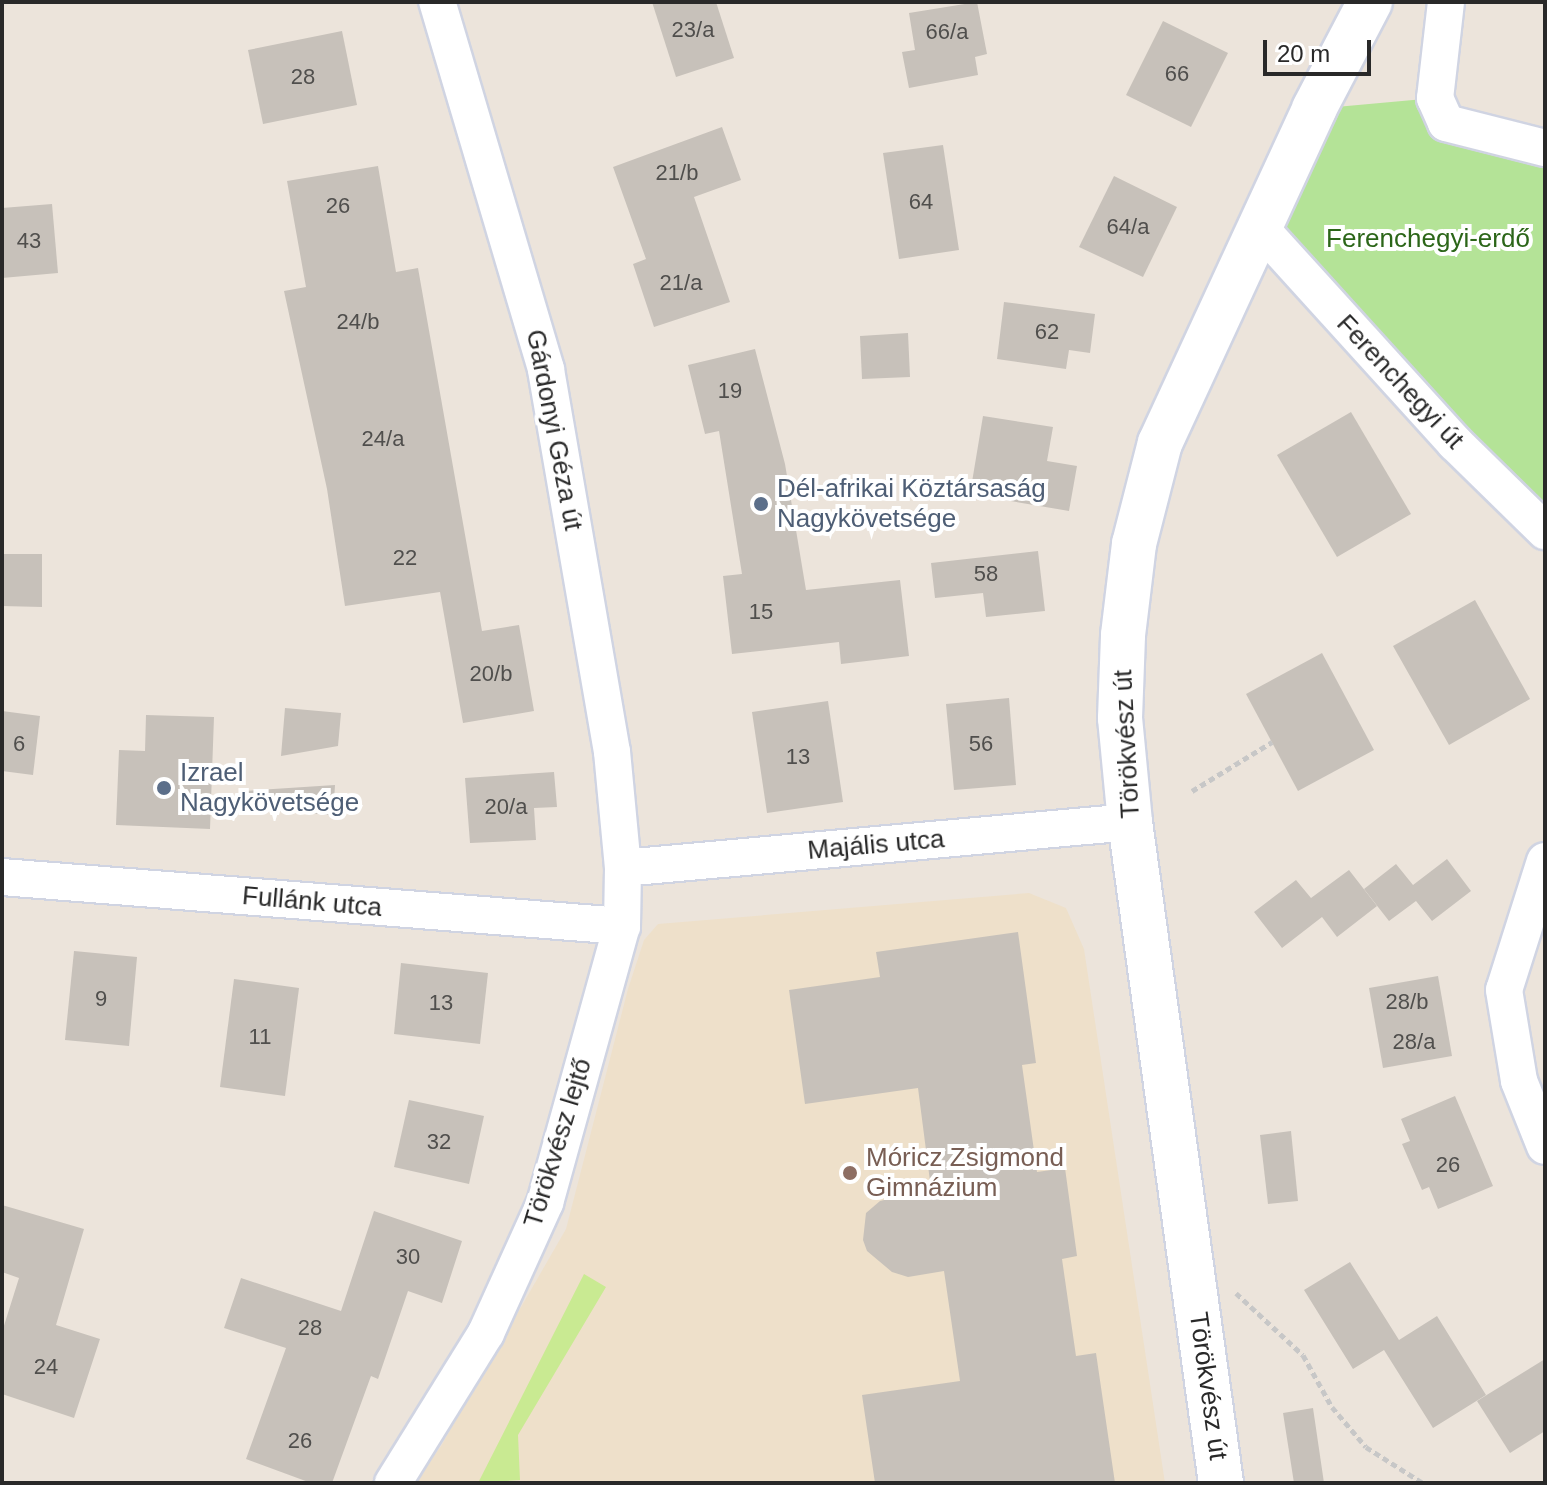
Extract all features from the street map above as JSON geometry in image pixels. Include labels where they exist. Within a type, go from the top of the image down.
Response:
[{"type":"street","name":"Gárdonyi Géza út","points":[[437,2],[546,369],[612,752],[623,868]]},
{"type":"street","name":"Törökvész út","points":[[1221,1483],[1130,822],[1120,718],[1134,544],[1160,443],[1370,2]]},
{"type":"street","points":[[1446,2],[1435,98],[1446,123],[1545,148]]},
{"type":"street","name":"Ferenchegyi út","points":[[1260,228],[1455,443],[1545,531]]},
{"type":"street","name":"Majális utca","points":[[623,868],[1130,822]]},
{"type":"street","points":[[1545,861],[1504,990],[1519,1081],[1545,1146]]},
{"type":"street","name":"Törökvész lejtő","points":[[393,1483],[486,1333],[545,1203],[622,926],[623,868]]},
{"type":"street","name":"Fullánk utca","points":[[2,877],[622,926]]},
{"type":"path","points":[[1192,791],[1272,742]]},
{"type":"path","points":[[1232,1288],[1303,1355],[1332,1407],[1366,1447],[1423,1483]]},
{"type":"shaded area","name":"Móricz Zsigmond Gimnázium","points":[[1029,893],[1066,908],[1084,949],[1165,1483],[414,1483],[441,1446],[566,1229],[628,989],[644,940],[658,924]]},
{"type":"green space","name":"Ferenchegyi-erdő","points":[[1435,98],[1545,148],[1545,531],[1260,228],[1314,109]]},
{"type":"green space","points":[[584,1274],[606,1287],[518,1435],[520,1480],[478,1483]]},
{"type":"building","points":[[652,2],[716,2],[734,58],[676,77]]},
{"type":"building","points":[[977,2],[987,54],[975,57],[978,75],[909,88],[902,52],[915,50],[909,13]]},
{"type":"building","points":[[1163,21],[1228,53],[1191,127],[1126,95]]},
{"type":"building","points":[[342,31],[357,105],[263,124],[248,50]]},
{"type":"building","points":[[722,127],[741,180],[694,197],[730,302],[654,327],[633,264],[646,259],[613,167]]},
{"type":"building","points":[[943,145],[959,250],[899,259],[883,153]]},
{"type":"building","points":[[378,166],[396,272],[418,268],[482,631],[519,625],[534,711],[463,723],[440,592],[345,606],[327,489],[284,291],[306,287],[287,181]]},
{"type":"building","points":[[1114,176],[1177,207],[1143,277],[1079,247]]},
{"type":"building","points":[[52,204],[58,273],[2,278],[2,208]]},
{"type":"building","points":[[1004,302],[1095,314],[1090,353],[1069,350],[1066,369],[997,359]]},
{"type":"building","points":[[908,333],[910,377],[862,379],[860,336]]},
{"type":"building","points":[[755,349],[785,464],[806,590],[900,580],[909,656],[841,664],[839,642],[732,654],[723,576],[742,574],[719,431],[705,434],[688,365]]},
{"type":"building","points":[[1351,412],[1411,514],[1337,557],[1277,455]]},
{"type":"building","points":[[983,416],[1053,427],[1047,461],[1077,466],[1069,511],[970,494]]},
{"type":"building","points":[[1038,551],[1045,611],[986,617],[983,593],[935,598],[931,563]]},
{"type":"building","points":[[2,554],[42,554],[42,607],[2,606]]},
{"type":"building","points":[[1475,600],[1530,699],[1449,745],[1393,646]]},
{"type":"building","points":[[1322,653],[1374,750],[1298,791],[1246,694]]},
{"type":"building","points":[[1009,698],[1016,785],[954,790],[946,704]]},
{"type":"building","points":[[828,701],[843,802],[767,813],[752,712]]},
{"type":"building","points":[[285,708],[341,713],[338,746],[281,756]]},
{"type":"building","points":[[2,711],[40,716],[33,775],[2,771]]},
{"type":"building","name":"Izrael Nagykövetsége","points":[[146,715],[214,717],[210,829],[116,825],[119,750],[145,751]]},
{"type":"building","points":[[554,772],[557,807],[534,808],[536,840],[470,843],[465,778]]},
{"type":"building","points":[[335,785],[333,815],[243,809],[243,791]]},
{"type":"building","points":[[1447,859],[1471,891],[1432,921],[1416,901],[1389,921],[1364,889],[1396,864],[1413,885]]},
{"type":"building","points":[[1349,870],[1377,906],[1337,937],[1322,917],[1282,948],[1254,912],[1296,880],[1311,898]]},
{"type":"building","points":[[1018,932],[1036,1063],[1022,1065],[1037,1172],[1065,1168],[1077,1256],[1062,1259],[1076,1356],[1096,1353],[1115,1483],[875,1483],[862,1395],[960,1381],[944,1271],[908,1277],[892,1272],[867,1251],[863,1240],[866,1213],[880,1201],[931,1189],[918,1088],[805,1104],[789,990],[880,977],[876,952]]},
{"type":"building","points":[[74,951],[137,957],[129,1046],[65,1040]]},
{"type":"building","points":[[401,963],[488,973],[480,1044],[394,1034]]},
{"type":"building","points":[[1438,976],[1452,1056],[1383,1068],[1369,988]]},
{"type":"building","points":[[234,979],[299,988],[285,1096],[220,1087]]},
{"type":"building","points":[[1455,1096],[1493,1186],[1438,1209],[1429,1187],[1422,1190],[1402,1144],[1410,1141],[1401,1119]]},
{"type":"building","points":[[409,1100],[484,1116],[469,1184],[394,1167]]},
{"type":"building","points":[[1291,1131],[1298,1201],[1268,1204],[1260,1135]]},
{"type":"building","points":[[2,1205],[84,1229],[56,1325],[100,1339],[74,1418],[2,1394],[2,1332],[19,1278],[2,1272]]},
{"type":"building","points":[[374,1211],[462,1241],[442,1303],[408,1291],[378,1379],[371,1376],[332,1483],[311,1483],[246,1459],[286,1348],[224,1328],[241,1278],[341,1311]]},
{"type":"building","points":[[1350,1262],[1399,1340],[1437,1316],[1486,1395],[1433,1428],[1384,1350],[1353,1369],[1304,1290]]},
{"type":"building","points":[[1545,1359],[1545,1431],[1510,1453],[1477,1401]]},
{"type":"building","points":[[1313,1408],[1324,1483],[1294,1483],[1283,1413]]},
{"type":"place","name":"Dél-afrikai Köztársaság Nagykövetsége","points":[[761,504]]},
{"type":"place","name":"Izrael Nagykövetsége","points":[[164,788]]},
{"type":"place","name":"Móricz Zsigmond Gimnázium","points":[[850,1173]]}]
